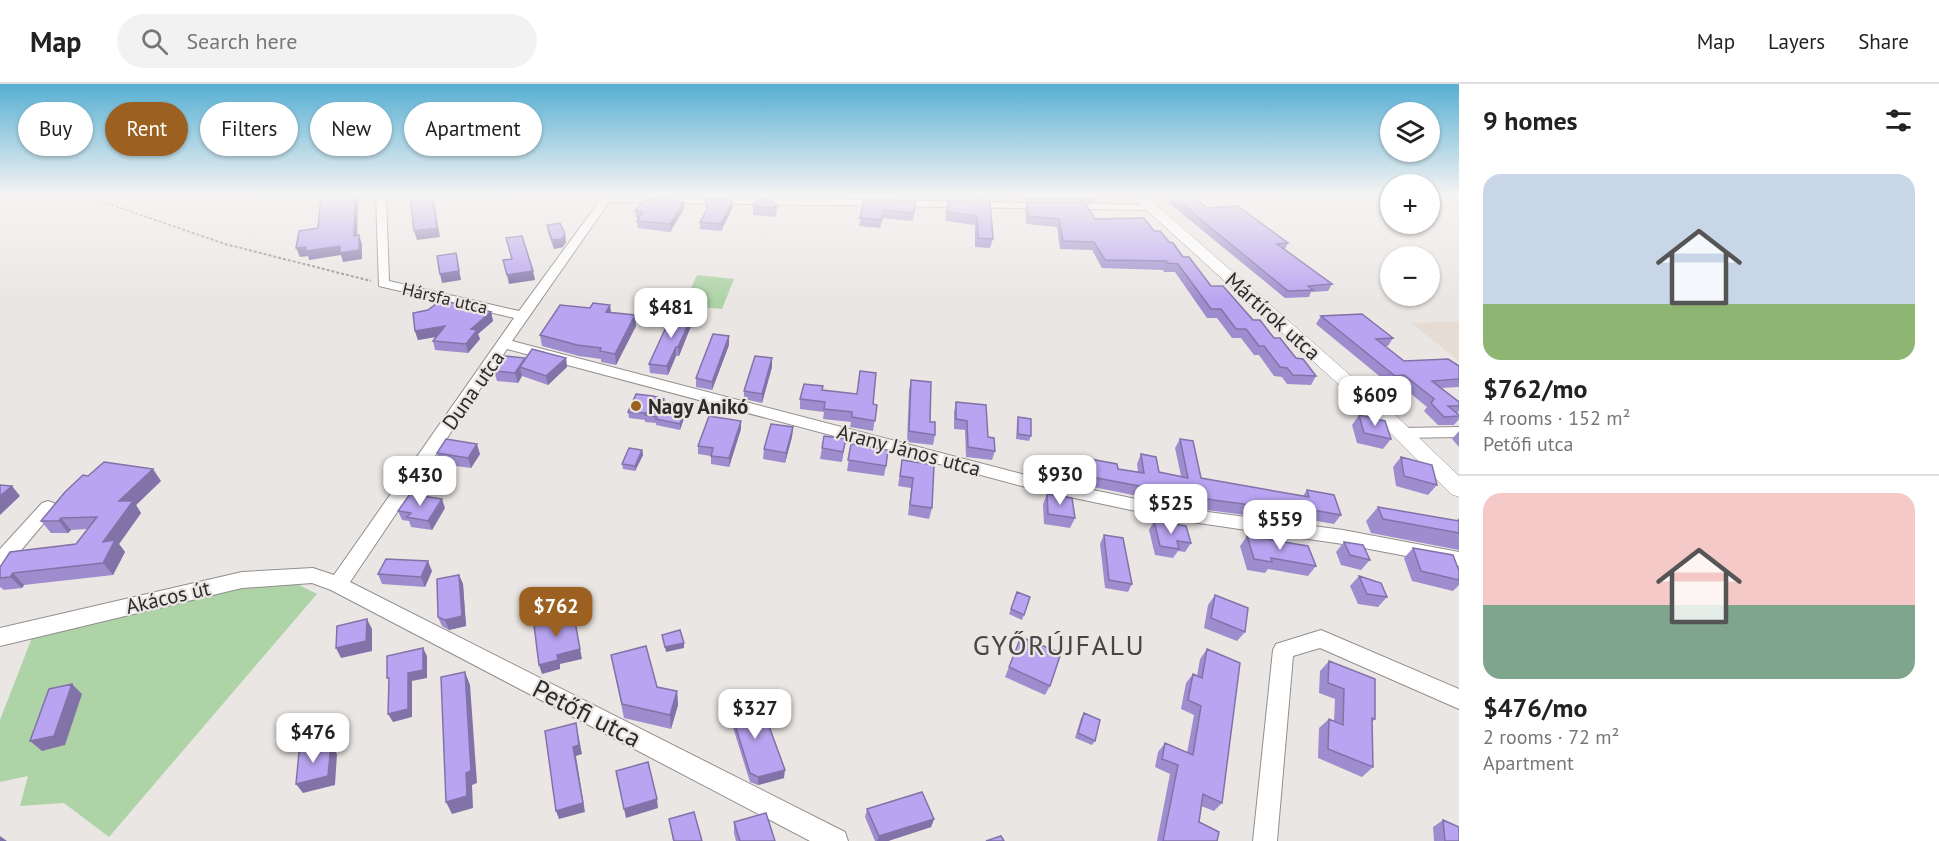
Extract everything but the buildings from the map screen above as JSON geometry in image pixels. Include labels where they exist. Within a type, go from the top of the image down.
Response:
[{"type":"main road","name":"Mártírok utca","points":[[1177,230],[1402,433],[1459,489]]},
{"type":"street","name":"Hársfa utca","points":[[382,230],[383,283],[522,316]]},
{"type":"street","name":"Duna utca","points":[[338,585],[582,230]]},
{"type":"street","name":"Arany János utca","points":[[505,344],[1037,484],[1178,514],[1343,537],[1459,559]]},
{"type":"street","points":[[1402,433],[1459,432]]},
{"type":"street","points":[[0,562],[48,507]]},
{"type":"street","name":"Akácos út","points":[[0,637],[242,580],[313,575],[338,585]]},
{"type":"street","name":"Petőfi utca","points":[[338,585],[836,841]]},
{"type":"street","points":[[1265,841],[1283,650],[1321,639],[1459,699]]},
{"type":"path","points":[[180,230],[236,248],[383,283]]},
{"type":"shaded area","points":[[1459,321],[1459,361],[1411,323]]},
{"type":"green space","points":[[697,275],[734,279],[722,309],[683,305]]},
{"type":"green space","points":[[295,583],[317,594],[109,837],[64,803],[20,806],[28,776],[0,782],[0,720],[33,635],[245,585]]},
{"type":"place","name":"Nagy Anikó","points":[[636,406]]},
{"type":"district","name":"GYŐRÚJFALU","points":[[1059,644]]}]
